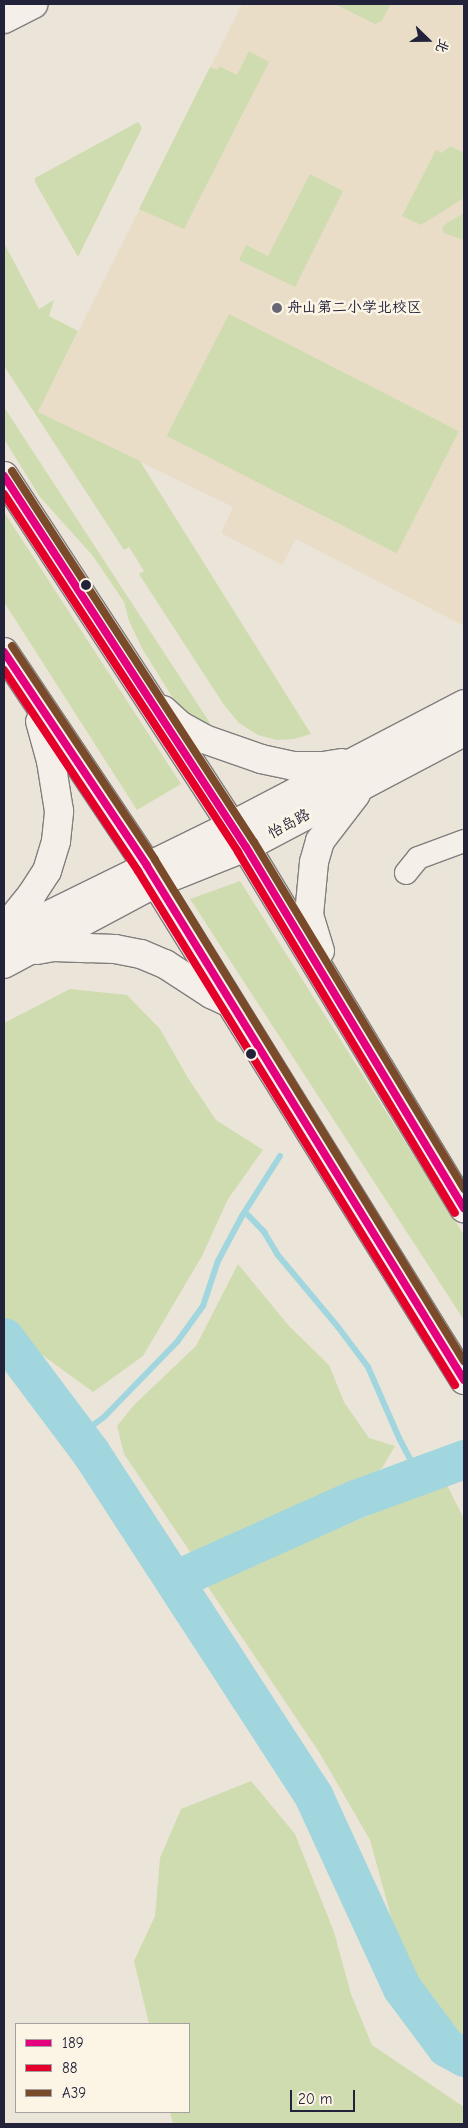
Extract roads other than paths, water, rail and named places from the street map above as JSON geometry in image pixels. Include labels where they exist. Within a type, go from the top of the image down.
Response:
[{"type":"street","points":[[4,19],[33,4]]},
{"type":"street","points":[[4,476],[238,837],[464,1208]]},
{"type":"street","points":[[4,652],[31,696],[151,875],[464,1380]]},
{"type":"street","points":[[4,928],[32,894],[47,871],[56,841],[59,810],[51,761],[31,696]]},
{"type":"street","points":[[149,700],[181,726],[204,739],[262,759],[294,766],[323,766],[361,772]]},
{"type":"street","points":[[330,986],[309,915],[314,862],[320,841],[338,815],[361,772],[464,704]]},
{"type":"street","name":"怡岛路","points":[[151,875],[238,837],[361,772],[464,732]]},
{"type":"street","points":[[406,874],[418,858],[464,841]]},
{"type":"street","points":[[4,937],[151,875]]},
{"type":"street","points":[[15,958],[151,875]]},
{"type":"street","points":[[15,958],[54,947],[115,949],[141,954],[165,964],[211,994],[230,1003]]},
{"type":"waterway","points":[[78,1436],[104,1417],[177,1342],[203,1306],[218,1261],[242,1216],[280,1156]]},
{"type":"waterway","points":[[245,1212],[264,1232],[277,1254],[338,1327],[368,1367],[399,1438],[418,1474]]},
{"type":"waterway","points":[[4,1337],[91,1453],[314,1797],[402,1988],[446,2047],[464,2057]]},
{"type":"waterway","points":[[174,1580],[355,1499],[464,1459]]},
{"type":"place","name":"舟山第二小学北校区","points":[[277,308]]}]
